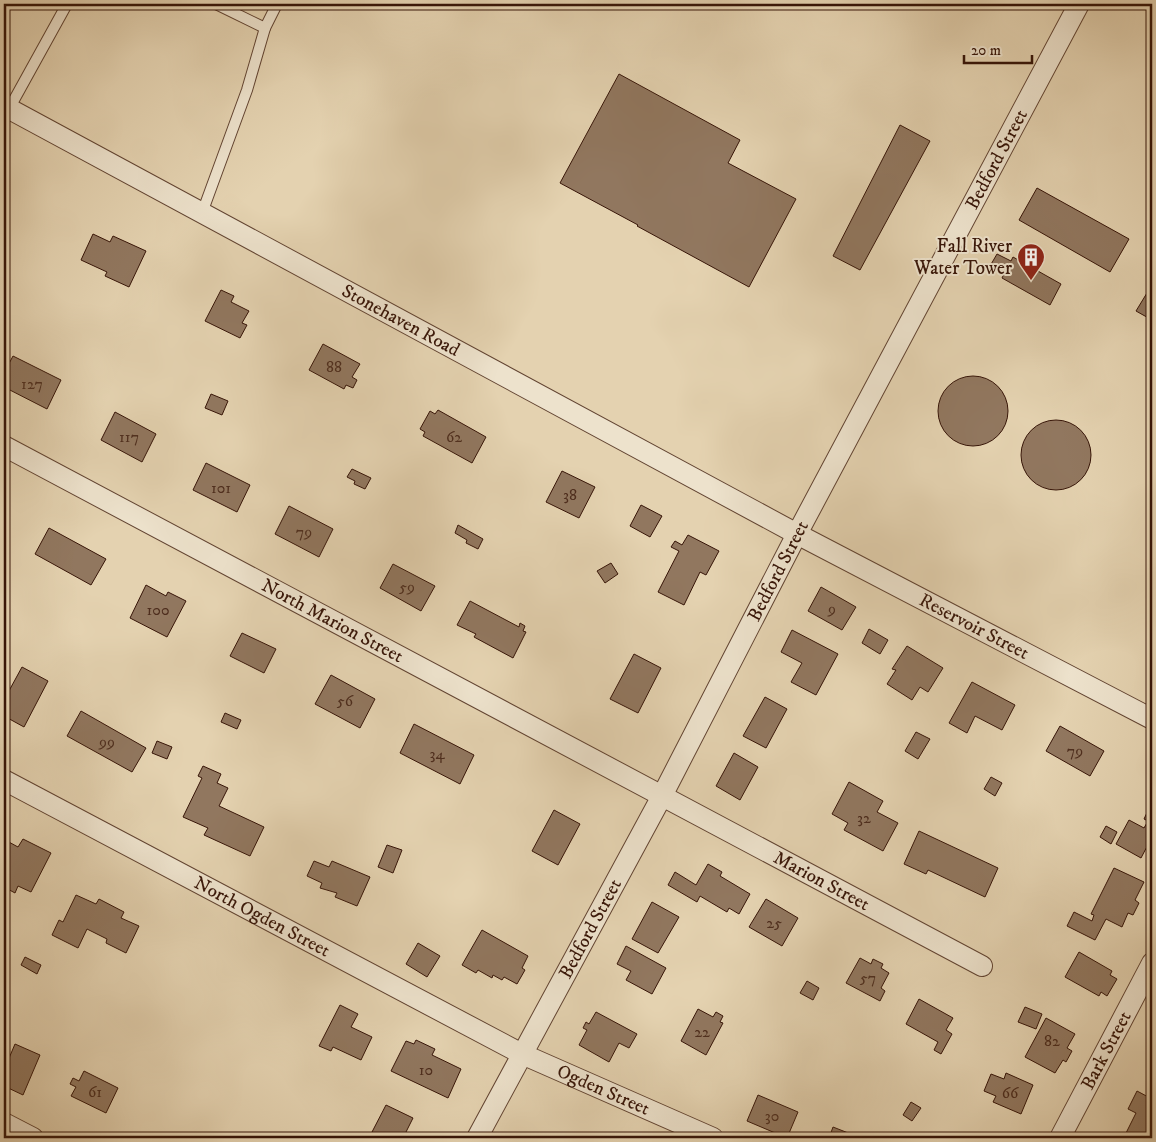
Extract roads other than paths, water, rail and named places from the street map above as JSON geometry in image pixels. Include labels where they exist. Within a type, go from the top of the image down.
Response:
[{"type":"street","name":"Bedford Street","points":[[477,1138],[662,796],[797,534],[1079,4]]},
{"type":"street","name":"Stonehaven Road","points":[[7,108],[797,534]]},
{"type":"street","name":"North Marion Street","points":[[4,446],[662,796]]},
{"type":"street","name":"Reservoir Street","points":[[797,534],[1152,719]]},
{"type":"street","name":"North Ogden Street","points":[[4,780],[522,1054]]},
{"type":"street","name":"Marion Street","points":[[662,796],[982,966]]},
{"type":"street","name":"Bark Street","points":[[1060,1138],[1152,963]]},
{"type":"street","name":"Ogden Street","points":[[522,1054],[714,1138]]},
{"type":"street","points":[[4,1123],[33,1138]]},
{"type":"lane","points":[[7,108],[66,4]]},
{"type":"lane","points":[[216,4],[265,28]]},
{"type":"lane","points":[[202,213],[247,90],[265,28],[277,4]]},
{"type":"place","name":"Fall River Water Tower","points":[[1031,281]]}]
